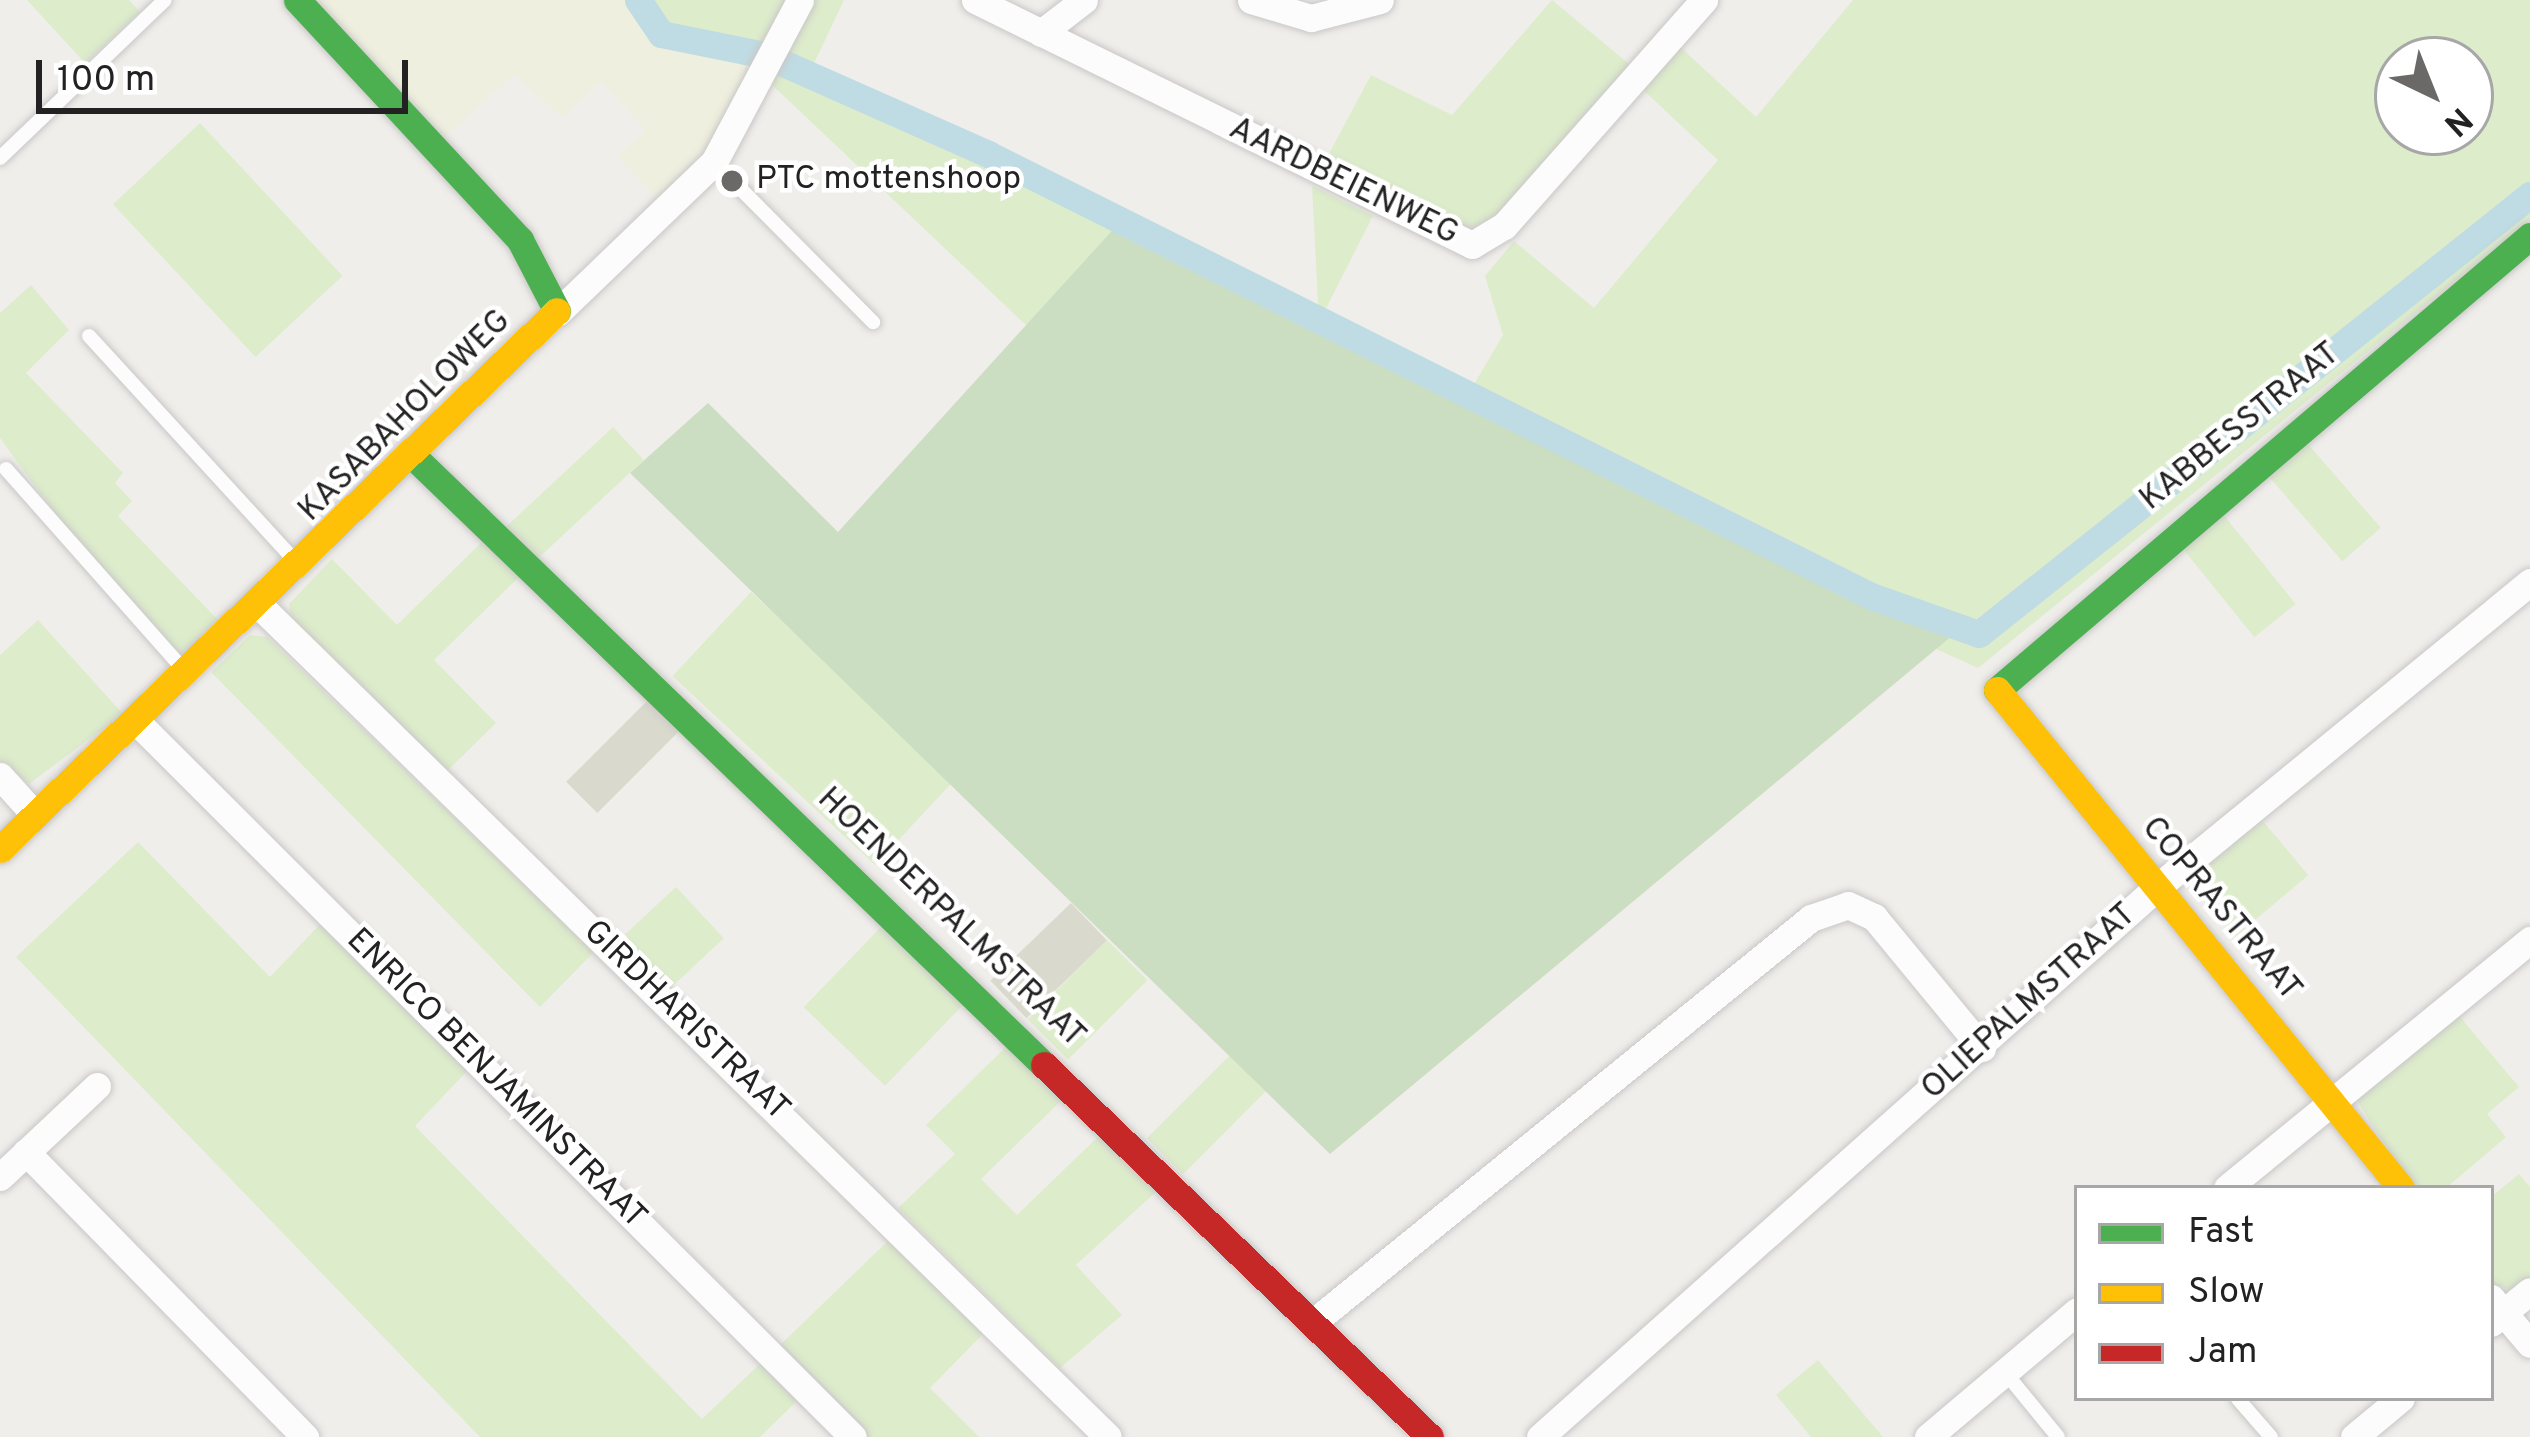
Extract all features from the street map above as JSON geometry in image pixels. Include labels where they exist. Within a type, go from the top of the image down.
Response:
[{"type":"street","name":"KASABAHOLOWEG","points":[[0,849],[303,569],[558,312],[520,240],[296,0]]},
{"type":"street","points":[[558,312],[714,162],[800,0]]},
{"type":"street","name":"AARDBEIENWEG","points":[[975,0],[1472,245],[1504,226],[1704,0]]},
{"type":"street","points":[[1041,33],[1084,0]]},
{"type":"street","points":[[1251,0],[1311,18],[1380,0]]},
{"type":"street","name":"KABBESSTRAAT","points":[[1997,675],[2530,236]]},
{"type":"street","name":"HOENDERPALMSTRAAT","points":[[415,458],[1316,1320],[1430,1437]]},
{"type":"street","name":"OLIEPALMSTRAAT","points":[[1540,1437],[1982,1048],[2155,889],[2530,582]]},
{"type":"street","name":"GIRDHARISTRAAT","points":[[262,608],[1108,1437]]},
{"type":"street","name":"COPRASTRAAT","points":[[1997,675],[1996,693],[2399,1185]]},
{"type":"street","name":"ENRICO BENJAMINSTRAAT","points":[[138,722],[853,1437]]},
{"type":"street","points":[[0,776],[35,815]]},
{"type":"street","points":[[1316,1320],[1811,918],[1848,905],[1874,917],[1982,1048]]},
{"type":"street","points":[[2231,1185],[2530,940]]},
{"type":"street","points":[[0,1177],[97,1086]]},
{"type":"street","points":[[26,1152],[305,1437]]},
{"type":"street","points":[[2530,1291],[2495,1311],[2530,1344]]},
{"type":"street","points":[[1928,1437],[2074,1313]]},
{"type":"street","points":[[2354,1437],[2397,1401]]},
{"type":"lane","points":[[0,158],[165,0]]},
{"type":"lane","points":[[714,162],[873,322]]},
{"type":"lane","points":[[89,336],[303,569]]},
{"type":"lane","points":[[6,469],[188,676]]},
{"type":"lane","points":[[2004,1371],[2058,1437]]},
{"type":"lane","points":[[2240,1401],[2271,1437]]},
{"type":"shaded area","points":[[651,697],[682,728],[597,813],[566,782]]},
{"type":"shaded area","points":[[1071,903],[1107,940],[1027,1018],[990,981]]},
{"type":"green space","points":[[27,0],[129,0],[140,12],[85,63]]},
{"type":"green space","points":[[314,0],[638,0],[661,34],[765,55],[709,147],[659,200],[617,157],[646,130],[601,81],[562,118],[514,74],[438,143]]},
{"type":"green space","points":[[638,0],[786,0],[765,55],[661,34]]},
{"type":"green space","points":[[811,0],[844,0],[809,74],[1119,223],[1028,327],[770,83]]},
{"type":"green space","points":[[1552,0],[1635,69],[1476,237],[1323,165],[1371,75],[1452,115]]},
{"type":"green space","points":[[1853,0],[2530,0],[2530,220],[1978,668],[1936,649],[1958,629],[1466,398],[1503,335],[1485,276],[1514,241],[1594,308],[1718,160],[1638,85],[1676,43],[1756,117]]},
{"type":"green space","points":[[200,123],[343,276],[256,357],[113,204]]},
{"type":"green space","points":[[1312,186],[1373,216],[1319,322]]},
{"type":"green space","points":[[1119,223],[1959,630],[1330,1154],[630,473],[708,403],[838,532]]},
{"type":"green space","points":[[31,285],[69,330],[26,373],[123,473],[115,483],[132,501],[118,516],[219,621],[182,657],[74,540],[0,438],[0,313]]},
{"type":"green space","points":[[613,427],[644,460],[535,562],[504,529]]},
{"type":"green space","points":[[2308,444],[2381,528],[2342,561],[2270,477]]},
{"type":"green space","points":[[2222,513],[2296,604],[2254,637],[2181,546]]},
{"type":"green space","points":[[486,538],[522,574],[434,660],[496,723],[444,774],[291,620],[289,604],[332,559],[397,625]]},
{"type":"green space","points":[[751,592],[954,781],[875,865],[673,676]]},
{"type":"green space","points":[[38,620],[123,714],[29,784],[0,764],[0,655]]},
{"type":"green space","points":[[250,635],[267,637],[594,952],[540,1007],[211,672]]},
{"type":"green space","points":[[2262,820],[2308,875],[2236,936],[2189,881]]},
{"type":"green space","points":[[138,842],[270,977],[324,920],[470,1068],[415,1126],[702,1419],[766,1358],[802,1396],[760,1437],[480,1437],[16,957]]},
{"type":"green space","points":[[676,887],[724,938],[662,996],[614,945]]},
{"type":"green space","points":[[885,923],[966,1001],[885,1086],[804,1007]]},
{"type":"green space","points":[[1107,940],[1147,980],[1068,1060],[1028,1019]]},
{"type":"green space","points":[[2456,1012],[2519,1087],[2487,1114],[2506,1137],[2450,1185],[2411,1185],[2357,1101]]},
{"type":"green space","points":[[1010,1043],[1065,1097],[981,1179],[1017,1215],[1103,1132],[1160,1188],[1076,1265],[1122,1315],[1060,1368],[898,1208],[955,1154],[926,1125]]},
{"type":"green space","points":[[1231,1054],[1267,1090],[1183,1174],[1147,1138]]},
{"type":"green space","points":[[2519,1174],[2530,1187],[2530,1279],[2511,1290],[2494,1284],[2494,1195]]},
{"type":"green space","points":[[891,1238],[984,1333],[930,1388],[979,1437],[863,1437],[777,1348]]},
{"type":"green space","points":[[1818,1360],[1883,1437],[1811,1437],[1776,1395]]},
{"type":"waterway","points":[[638,0],[661,34],[765,55],[988,154],[1871,596],[1979,634],[2530,195]]},
{"type":"traffic: fast","points":[[297,0],[520,240],[557,311]]},
{"type":"traffic: fast","points":[[1997,690],[2530,236]]},
{"type":"traffic: fast","points":[[415,458],[1044,1065]]},
{"type":"traffic: slow","points":[[0,849],[557,311]]},
{"type":"traffic: slow","points":[[1997,690],[2399,1185]]},
{"type":"traffic: jam","points":[[1044,1065],[1430,1437]]},
{"type":"place","name":"PTC mottenshoop","points":[[732,181]]}]
